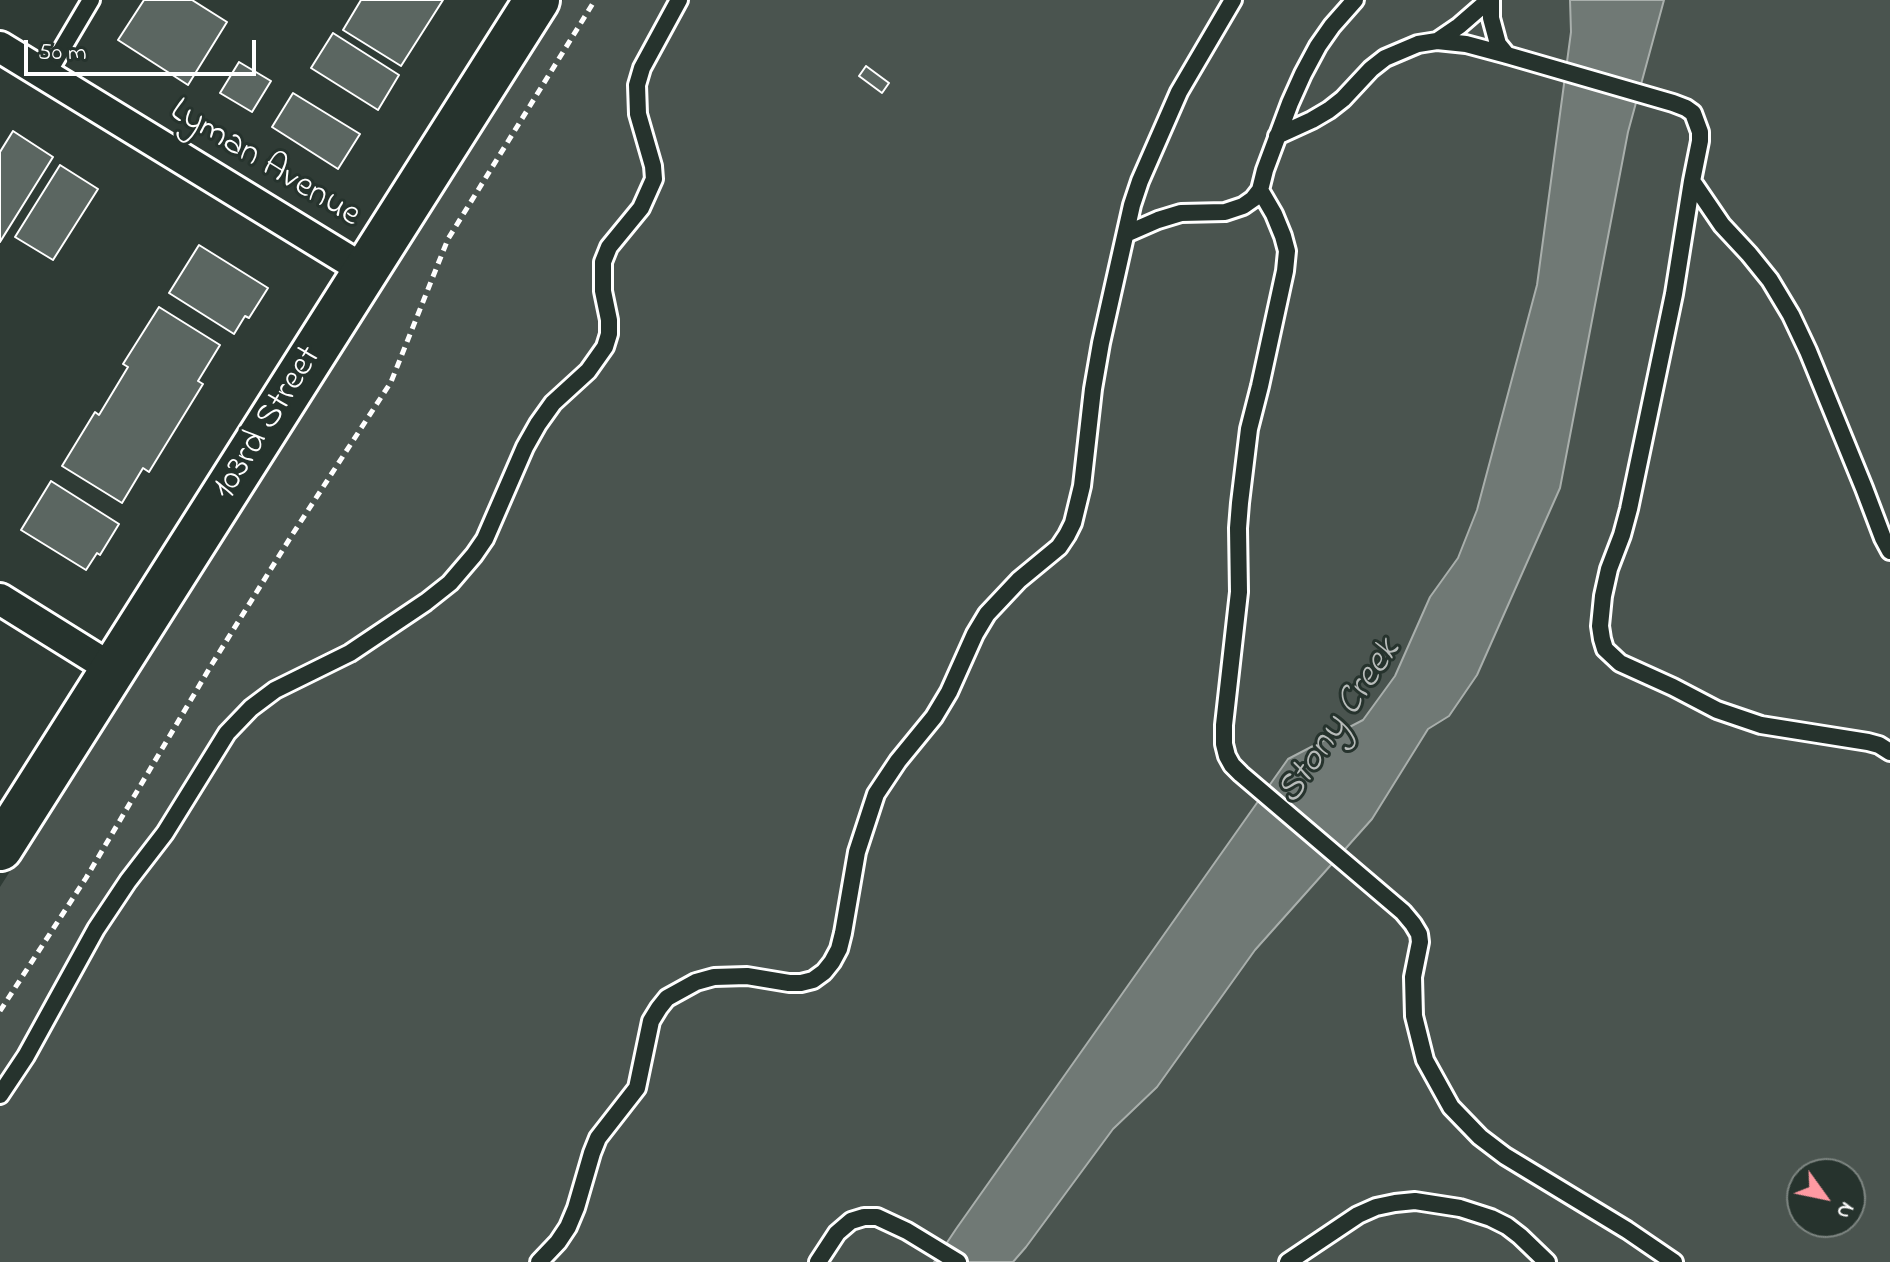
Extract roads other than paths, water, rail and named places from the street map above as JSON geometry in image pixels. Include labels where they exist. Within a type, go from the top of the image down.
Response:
[{"type":"street","name":"103rd Street","points":[[0,848],[537,0]]},
{"type":"street","name":"Lyman Avenue","points":[[0,47],[366,271]]},
{"type":"street","points":[[0,599],[114,670]]},
{"type":"lane","points":[[46,76],[91,0]]},
{"type":"lane","points":[[0,1095],[26,1056],[96,929],[165,833],[227,733],[251,708],[275,690],[350,653],[450,583],[485,539],[538,424],[553,403],[588,371],[605,347],[609,320],[602,283],[603,262],[609,247],[641,208],[654,179],[638,114],[637,85],[642,68],[679,0]]},
{"type":"lane","points":[[539,1262],[568,1227],[598,1138],[637,1088],[651,1021],[667,998],[696,982],[714,977],[747,976],[801,983],[813,980],[832,962],[843,933],[857,852],[876,794],[934,717],[987,614],[1019,580],[1059,547],[1073,523],[1082,486],[1101,343],[1140,181],[1179,92],[1233,0]]},
{"type":"lane","points":[[1126,234],[1181,213],[1225,212],[1243,206],[1260,190],[1290,103],[1318,46],[1355,0]]},
{"type":"lane","points":[[1437,41],[1490,0]]},
{"type":"lane","points":[[1490,0],[1498,44],[1507,55]]},
{"type":"lane","points":[[1277,136],[1329,110],[1385,58],[1418,44],[1437,41],[1466,44],[1507,55],[1673,103],[1693,113],[1700,132],[1666,341],[1629,509],[1603,596],[1600,626],[1605,649],[1620,663],[1717,710],[1761,725],[1868,742],[1890,752]]},
{"type":"lane","points":[[1692,181],[1722,225],[1770,280],[1791,315],[1890,551]]},
{"type":"lane","points":[[1260,190],[1274,214],[1287,251],[1267,358],[1249,429],[1240,503],[1239,592],[1232,638],[1224,744],[1227,756],[1241,774],[1403,912],[1419,934],[1412,995],[1418,1037],[1425,1060],[1451,1107],[1480,1137],[1505,1156],[1674,1262]]},
{"type":"lane","points":[[1288,1262],[1358,1215],[1376,1207],[1415,1201],[1460,1208],[1491,1218],[1520,1236],[1547,1262]]},
{"type":"lane","points":[[818,1262],[837,1233],[851,1221],[864,1217],[877,1217],[907,1231],[958,1262]]},
{"type":"water label","name":"Stony Creek","points":[[1341,723]]}]
